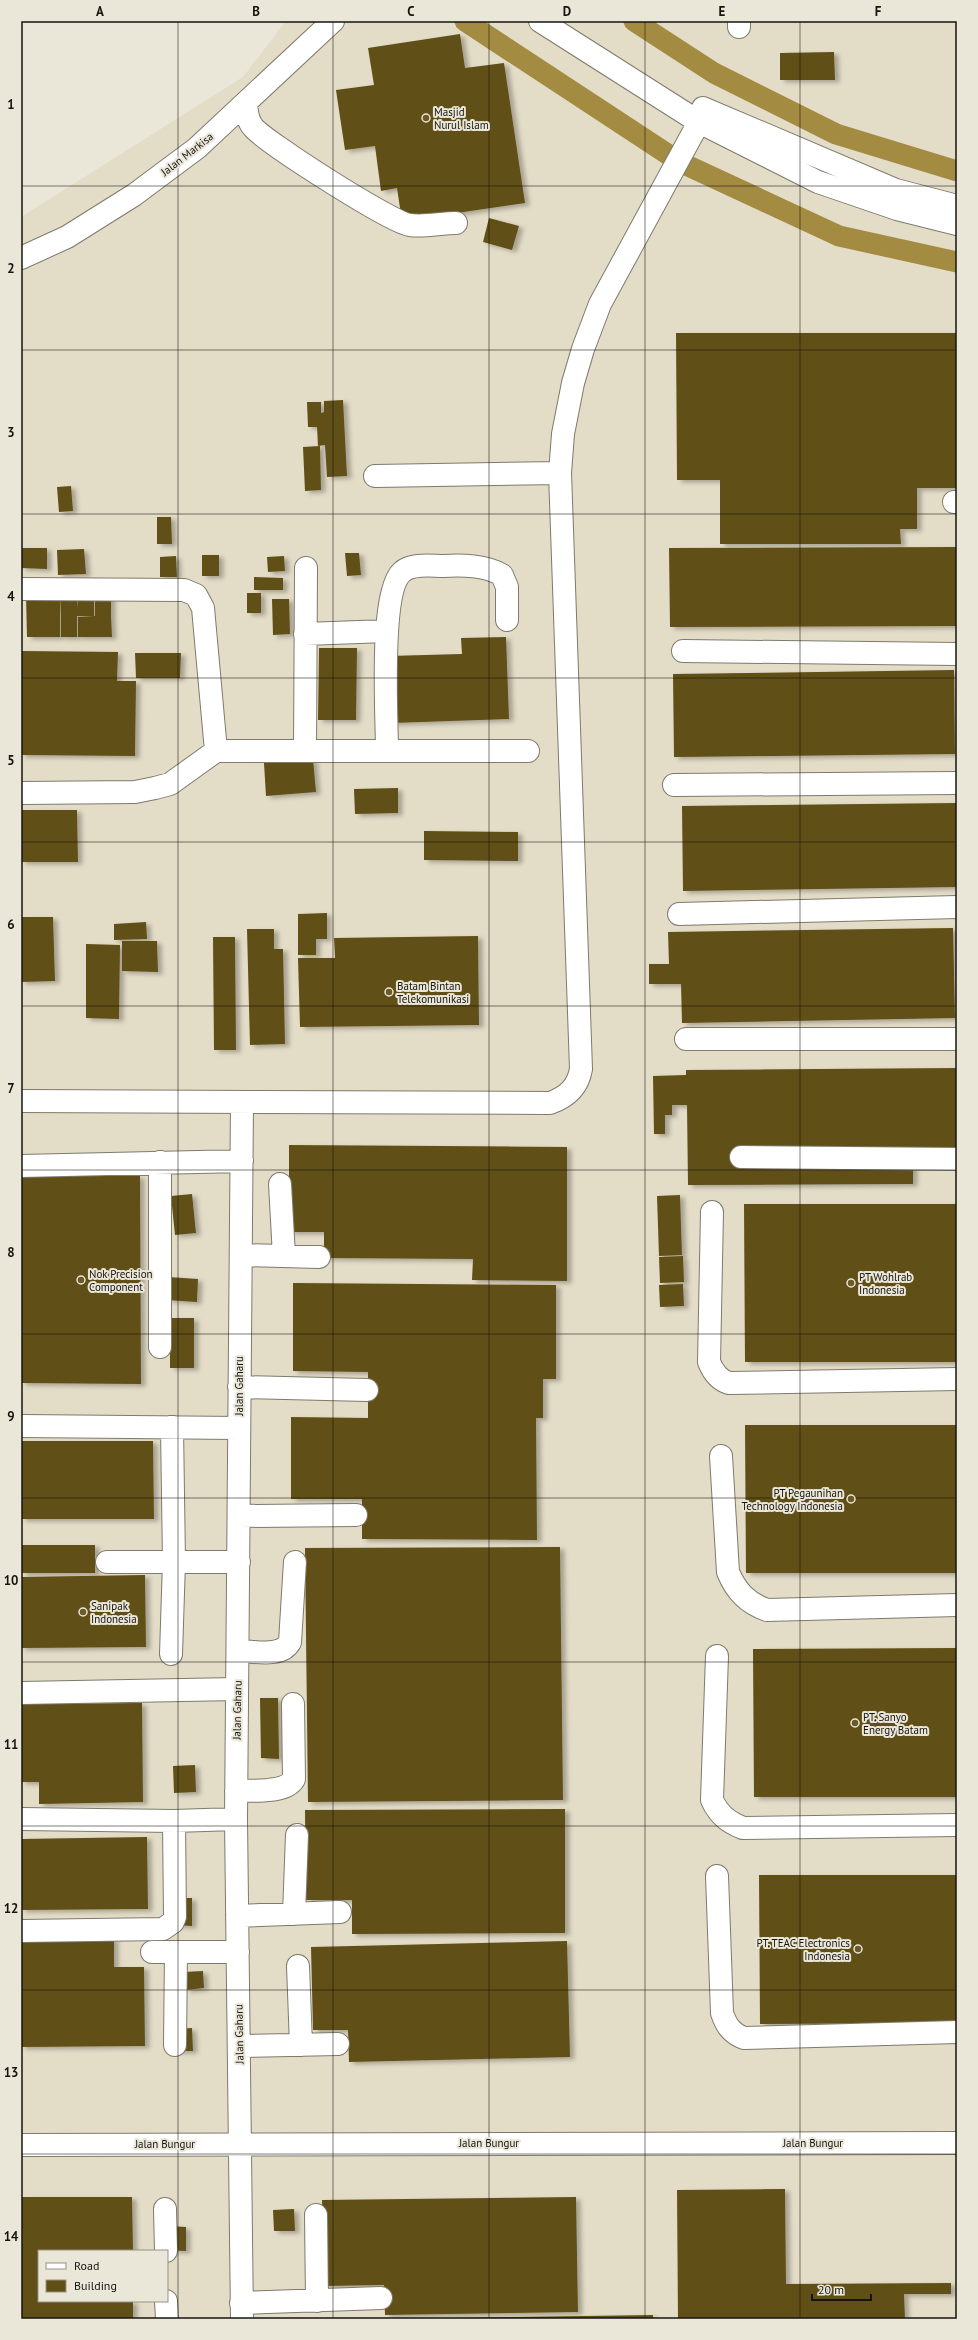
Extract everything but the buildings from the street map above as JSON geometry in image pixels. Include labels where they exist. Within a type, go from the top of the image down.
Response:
[{"type":"street","name":"Jalan Markisa","points":[[21,258],[67,237],[134,195],[197,148],[246,104],[332,21]]},
{"type":"street","points":[[540,21],[699,122],[818,182],[897,209],[957,224]]},
{"type":"street","points":[[567,21],[708,111],[896,190],[957,206]]},
{"type":"street","points":[[246,104],[249,120],[254,128],[278,148],[384,214],[410,225],[456,223]]},
{"type":"street","points":[[21,1100],[550,1103],[562,1099],[579,1080],[581,1061],[560,473],[563,434],[573,383],[583,349],[600,304],[699,122]]},
{"type":"street","points":[[375,476],[560,473]]},
{"type":"street","points":[[387,751],[386,631],[394,584],[402,572],[413,567],[455,566],[490,568],[502,575],[507,587],[507,620]]},
{"type":"street","points":[[305,751],[306,568]]},
{"type":"street","points":[[21,589],[184,590],[196,595],[203,608],[216,750]]},
{"type":"street","points":[[305,634],[386,631]]},
{"type":"street","points":[[683,651],[957,654]]},
{"type":"street","points":[[21,793],[135,792],[154,788],[170,784],[216,750],[528,751]]},
{"type":"street","points":[[674,785],[957,783]]},
{"type":"street","points":[[679,914],[957,907]]},
{"type":"street","points":[[686,1039],[957,1039]]},
{"type":"street","name":"Jalan Gaharu","points":[[242,1102],[239,1387],[240,1516],[236,1791],[242,2311]]},
{"type":"street","points":[[741,1157],[957,1159]]},
{"type":"street","points":[[21,1166],[242,1161]]},
{"type":"street","points":[[160,1162],[160,1347]]},
{"type":"street","points":[[280,1184],[284,1256]]},
{"type":"street","points":[[712,1212],[709,1362],[712,1369],[723,1381],[729,1383],[957,1379]]},
{"type":"street","points":[[241,1255],[319,1257]]},
{"type":"street","points":[[239,1387],[366,1390]]},
{"type":"street","points":[[21,1426],[239,1428]]},
{"type":"street","points":[[171,1654],[174,1562],[172,1427]]},
{"type":"street","points":[[721,1456],[728,1572],[732,1583],[742,1596],[754,1606],[767,1610],[957,1605]]},
{"type":"street","points":[[240,1516],[356,1515]]},
{"type":"street","points":[[108,1562],[239,1562]]},
{"type":"street","points":[[238,1651],[280,1652],[286,1649],[290,1642],[295,1562]]},
{"type":"street","points":[[717,1656],[712,1800],[717,1810],[728,1821],[743,1828],[957,1825]]},
{"type":"street","points":[[21,1693],[237,1689]]},
{"type":"street","points":[[236,1791],[283,1788],[292,1783],[294,1779],[293,1704]]},
{"type":"street","points":[[21,1819],[174,1821],[236,1819]]},
{"type":"street","points":[[21,1930],[163,1929],[171,1924],[175,1917],[174,1821]]},
{"type":"street","points":[[294,1914],[297,1835]]},
{"type":"street","points":[[717,1876],[722,2013],[728,2028],[736,2035],[744,2038],[957,2032]]},
{"type":"street","points":[[237,1916],[340,1912]]},
{"type":"street","points":[[152,1952],[238,1952]]},
{"type":"street","points":[[175,2045],[176,1952]]},
{"type":"street","points":[[298,1966],[301,2045]]},
{"type":"street","points":[[239,2046],[338,2044]]},
{"type":"street","name":"Jalan Bungur","points":[[21,2145],[957,2142]]},
{"type":"street","points":[[165,2209],[166,2250]]},
{"type":"street","points":[[316,2215],[317,2301]]},
{"type":"street","points":[[242,2311],[317,2301],[380,2298]]},
{"type":"street","points":[[166,2302],[167,2319]]},
{"type":"shaded area","points":[[286,21],[957,21],[957,2319],[21,2319],[21,217],[243,77]]},
{"type":"waterway","points":[[465,21],[675,159]]},
{"type":"waterway","points":[[634,21],[714,73],[836,134],[957,171]]},
{"type":"waterway","points":[[684,164],[839,236],[957,262]]},
{"type":"place","name":"Masjid Nurul Islam","points":[[426,118]]},
{"type":"place","name":"Batam Bintan Telekomunikasi","points":[[389,992]]},
{"type":"place","name":"Nok Precision Component","points":[[81,1280]]},
{"type":"place","name":"PT Wohlrab Indonesia","points":[[851,1283]]},
{"type":"place","name":"PT Pegaunihan Technology Indonesia","points":[[851,1499]]},
{"type":"place","name":"Sanipak Indonesia","points":[[83,1612]]},
{"type":"place","name":"PT. Sanyo Energy Batam","points":[[855,1723]]},
{"type":"place","name":"PT. TEAC Electronics Indonesia","points":[[858,1949]]}]
